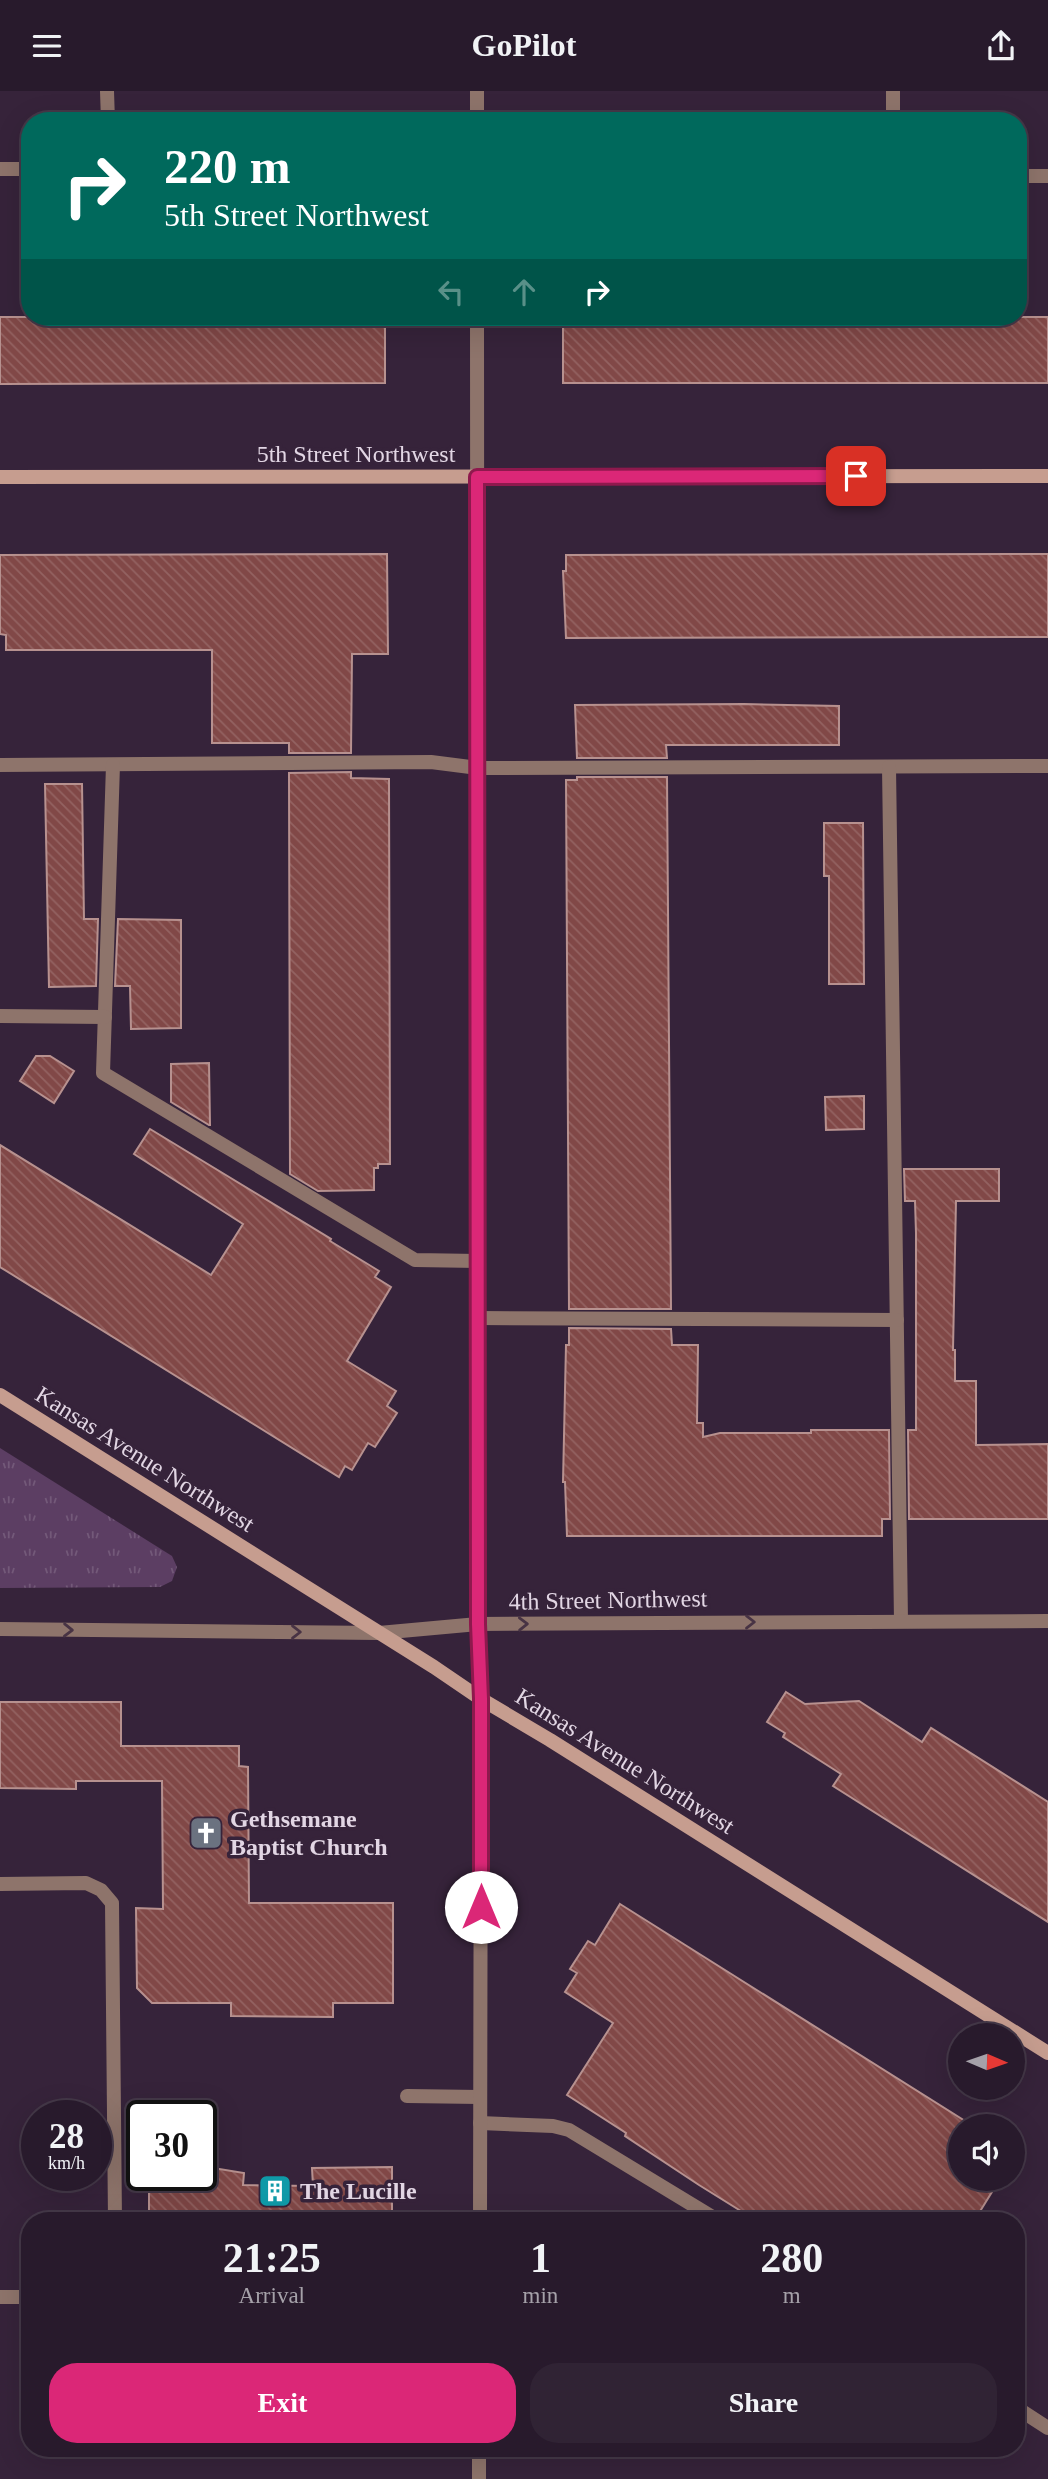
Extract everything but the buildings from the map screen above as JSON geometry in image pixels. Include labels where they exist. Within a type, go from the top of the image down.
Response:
[{"type":"street","points":[[107,91],[108,112]]},
{"type":"street","points":[[477,91],[477,112]]},
{"type":"street","points":[[893,91],[893,112]]},
{"type":"street","points":[[0,169],[21,169]]},
{"type":"street","points":[[1027,176],[1048,176]]},
{"type":"street","points":[[477,326],[480,2212]]},
{"type":"street","name":"5th Street Northwest","points":[[0,477],[1048,476]]},
{"type":"street","points":[[0,765],[431,762],[478,768],[1048,766]]},
{"type":"street","points":[[113,765],[103,1073],[415,1260],[478,1261]]},
{"type":"street","points":[[889,767],[901,1621]]},
{"type":"street","points":[[0,1016],[105,1017]]},
{"type":"street","points":[[478,1318],[897,1320]]},
{"type":"street","name":"Kansas Avenue Northwest","points":[[0,1395],[1048,2053]]},
{"type":"street","name":"4th Street Northwest","points":[[0,1629],[379,1633],[478,1624],[1048,1621]]},
{"type":"street","points":[[0,1884],[86,1883],[101,1890],[112,1903],[115,2212]]},
{"type":"street","points":[[407,2096],[480,2097]]},
{"type":"street","points":[[480,2123],[554,2126],[569,2130],[704,2212]]},
{"type":"street","points":[[0,2297],[21,2297]]},
{"type":"street","points":[[1025,2414],[1048,2428]]},
{"type":"street","points":[[479,2457],[479,2479]]},
{"type":"green space","points":[[0,1448],[172,1556],[177,1567],[172,1581],[160,1587],[0,1588]]},
{"type":"place","name":"Gethsemane Baptist Church","points":[[206,1833]]},
{"type":"place","name":"The Lucille","points":[[275,2191]]},
{"type":"route","points":[[481,1907],[481,1699],[478,1624],[477,477],[856,476]]}]
